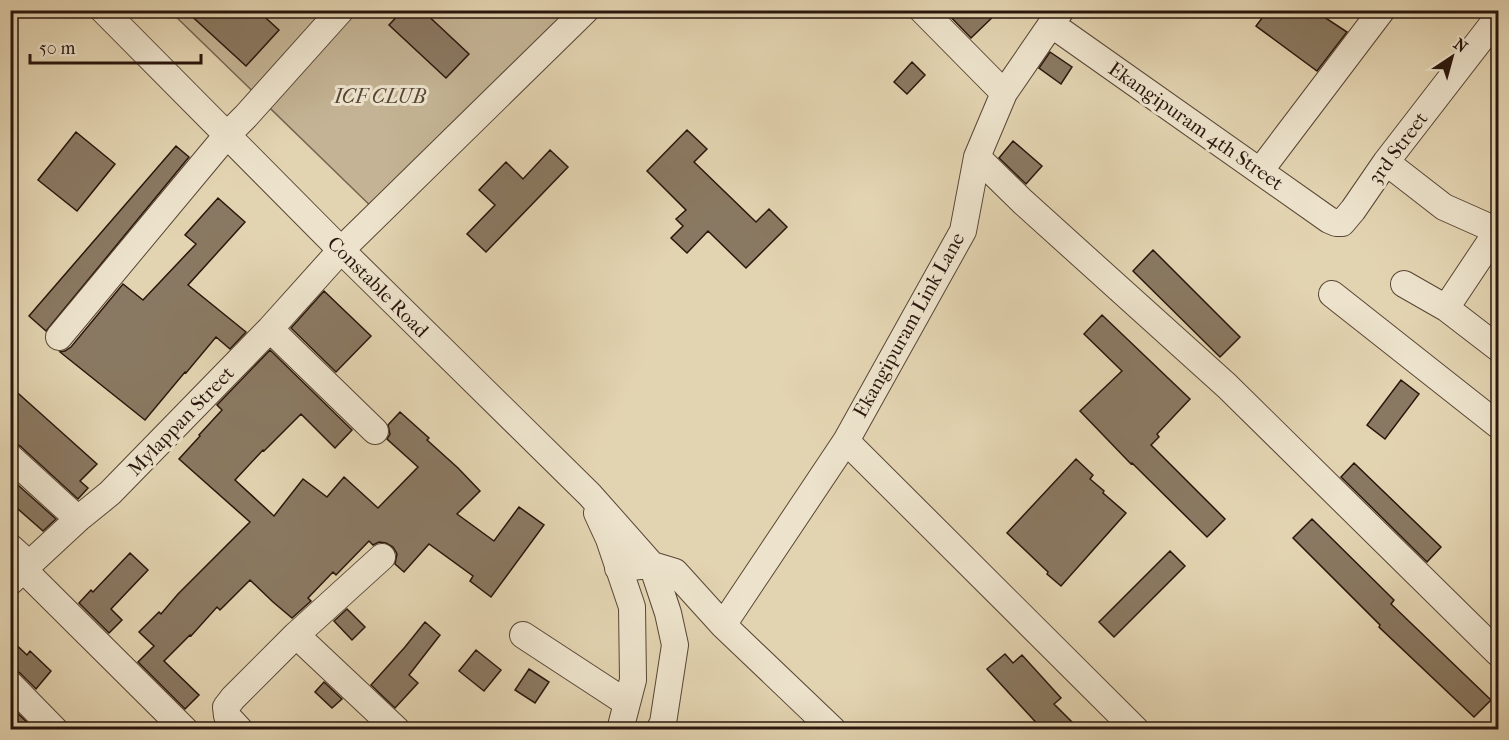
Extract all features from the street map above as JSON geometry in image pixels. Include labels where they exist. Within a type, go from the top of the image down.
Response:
[{"type":"street","name":"Constable Road","points":[[103,10],[341,250],[590,495],[652,565],[668,613],[675,645],[661,726]]},
{"type":"street","points":[[59,338],[227,135],[341,10]]},
{"type":"street","name":"Mylappan Street","points":[[21,572],[110,493],[270,329],[341,250],[586,10]]},
{"type":"street","points":[[922,10],[1004,93]]},
{"type":"street","points":[[1260,171],[1382,10]]},
{"type":"street","name":"Ekangipuram Link Lane","points":[[723,625],[846,441],[963,231],[977,157],[1004,93],[1056,17]]},
{"type":"street","name":"Ekangipuram 4th Street","points":[[1056,17],[1260,171],[1329,220],[1342,223]]},
{"type":"street","name":"3rd Street","points":[[1342,223],[1498,17]]},
{"type":"street","points":[[977,157],[1023,202],[1227,386],[1498,653]]},
{"type":"street","points":[[1386,162],[1443,207],[1498,231],[1446,308]]},
{"type":"street","points":[[1404,284],[1446,308],[1498,348]]},
{"type":"street","points":[[1332,294],[1498,425]]},
{"type":"street","points":[[270,329],[375,431]]},
{"type":"street","points":[[846,441],[1136,729]]},
{"type":"street","points":[[10,457],[78,519]]},
{"type":"street","points":[[590,495],[609,539],[632,607],[633,680],[620,729]]},
{"type":"street","points":[[10,547],[21,572],[185,729]]},
{"type":"street","points":[[227,725],[226,707],[233,698],[296,635],[382,557]]},
{"type":"street","name":"Constable Road","points":[[618,568],[652,565],[675,572],[723,625],[833,729]]},
{"type":"street","points":[[296,635],[397,729]]},
{"type":"street","points":[[523,635],[627,703]]},
{"type":"street","points":[[10,684],[55,729]]},
{"type":"green space","name":"ICF CLUB","points":[[170,11],[578,11],[383,218]]},
{"type":"building","points":[[185,10],[257,10],[279,30],[246,66]]},
{"type":"building","points":[[403,10],[422,10],[469,54],[446,78],[389,25]]},
{"type":"building","points":[[944,10],[1000,10],[971,38]]},
{"type":"building","points":[[1268,10],[1328,10],[1324,17],[1347,32],[1317,71],[1256,26]]},
{"type":"building","points":[[1050,52],[1072,67],[1061,84],[1039,68]]},
{"type":"building","points":[[912,62],[925,75],[907,94],[894,82]]},
{"type":"building","points":[[687,130],[707,149],[694,162],[756,222],[769,209],[787,227],[746,268],[708,231],[687,253],[671,238],[683,226],[676,219],[686,210],[647,171]]},
{"type":"building","points":[[76,132],[115,164],[77,211],[38,180]]},
{"type":"building","points":[[1013,141],[1042,166],[1026,184],[999,158]]},
{"type":"building","points":[[176,146],[189,157],[46,331],[29,316]]},
{"type":"building","points":[[550,150],[568,167],[486,252],[467,234],[495,205],[479,190],[506,162],[523,179]]},
{"type":"building","points":[[218,198],[245,222],[188,285],[246,332],[230,349],[216,337],[145,420],[60,352],[71,347],[123,284],[143,300],[196,244],[185,235]]},
{"type":"building","points":[[1153,250],[1240,337],[1220,357],[1133,271]]},
{"type":"building","points":[[324,291],[371,336],[336,372],[291,328]]},
{"type":"building","points":[[1102,315],[1190,399],[1157,434],[1159,437],[1151,445],[1225,519],[1207,537],[1080,411],[1122,371],[1084,334]]},
{"type":"building","points":[[270,350],[352,430],[335,448],[301,414],[235,480],[274,516],[303,479],[327,497],[344,477],[378,508],[418,467],[387,439],[390,434],[388,425],[400,412],[429,438],[427,440],[480,491],[457,514],[494,541],[519,507],[544,525],[491,597],[470,581],[473,576],[429,544],[404,572],[395,564],[397,554],[393,547],[379,542],[373,545],[369,541],[336,575],[333,572],[308,598],[311,601],[292,618],[250,580],[220,610],[217,607],[164,661],[199,695],[185,709],[138,662],[154,646],[139,632],[159,612],[161,614],[250,522],[179,459],[222,410],[217,405]]},
{"type":"building","points":[[1401,380],[1419,394],[1385,439],[1367,425]]},
{"type":"building","points":[[10,386],[97,464],[80,481],[88,488],[78,499],[20,446],[10,442]]},
{"type":"building","points":[[1076,459],[1093,475],[1090,479],[1126,513],[1061,586],[1007,533]]},
{"type":"building","points":[[1354,463],[1441,547],[1427,562],[1341,477]]},
{"type":"building","points":[[10,478],[56,519],[43,531],[10,502]]},
{"type":"building","points":[[1312,519],[1394,600],[1391,604],[1491,700],[1474,717],[1379,627],[1380,625],[1293,538]]},
{"type":"building","points":[[1170,551],[1185,566],[1114,637],[1099,622]]},
{"type":"building","points":[[130,553],[148,570],[111,609],[122,620],[109,633],[79,603],[91,590],[93,592]]},
{"type":"building","points":[[347,609],[365,627],[352,640],[334,621]]},
{"type":"building","points":[[425,622],[440,635],[409,675],[418,683],[395,708],[371,685]]},
{"type":"building","points":[[10,639],[27,655],[30,651],[51,671],[36,689],[20,673],[10,669]]},
{"type":"building","points":[[476,650],[501,670],[484,691],[459,671]]},
{"type":"building","points":[[1005,654],[1013,663],[1022,655],[1061,698],[1054,704],[1079,729],[1042,729],[987,669]]},
{"type":"building","points":[[529,669],[549,682],[535,703],[515,690]]},
{"type":"building","points":[[324,682],[342,699],[332,708],[315,692]]},
{"type":"building","points":[[10,706],[34,729],[10,729]]}]
